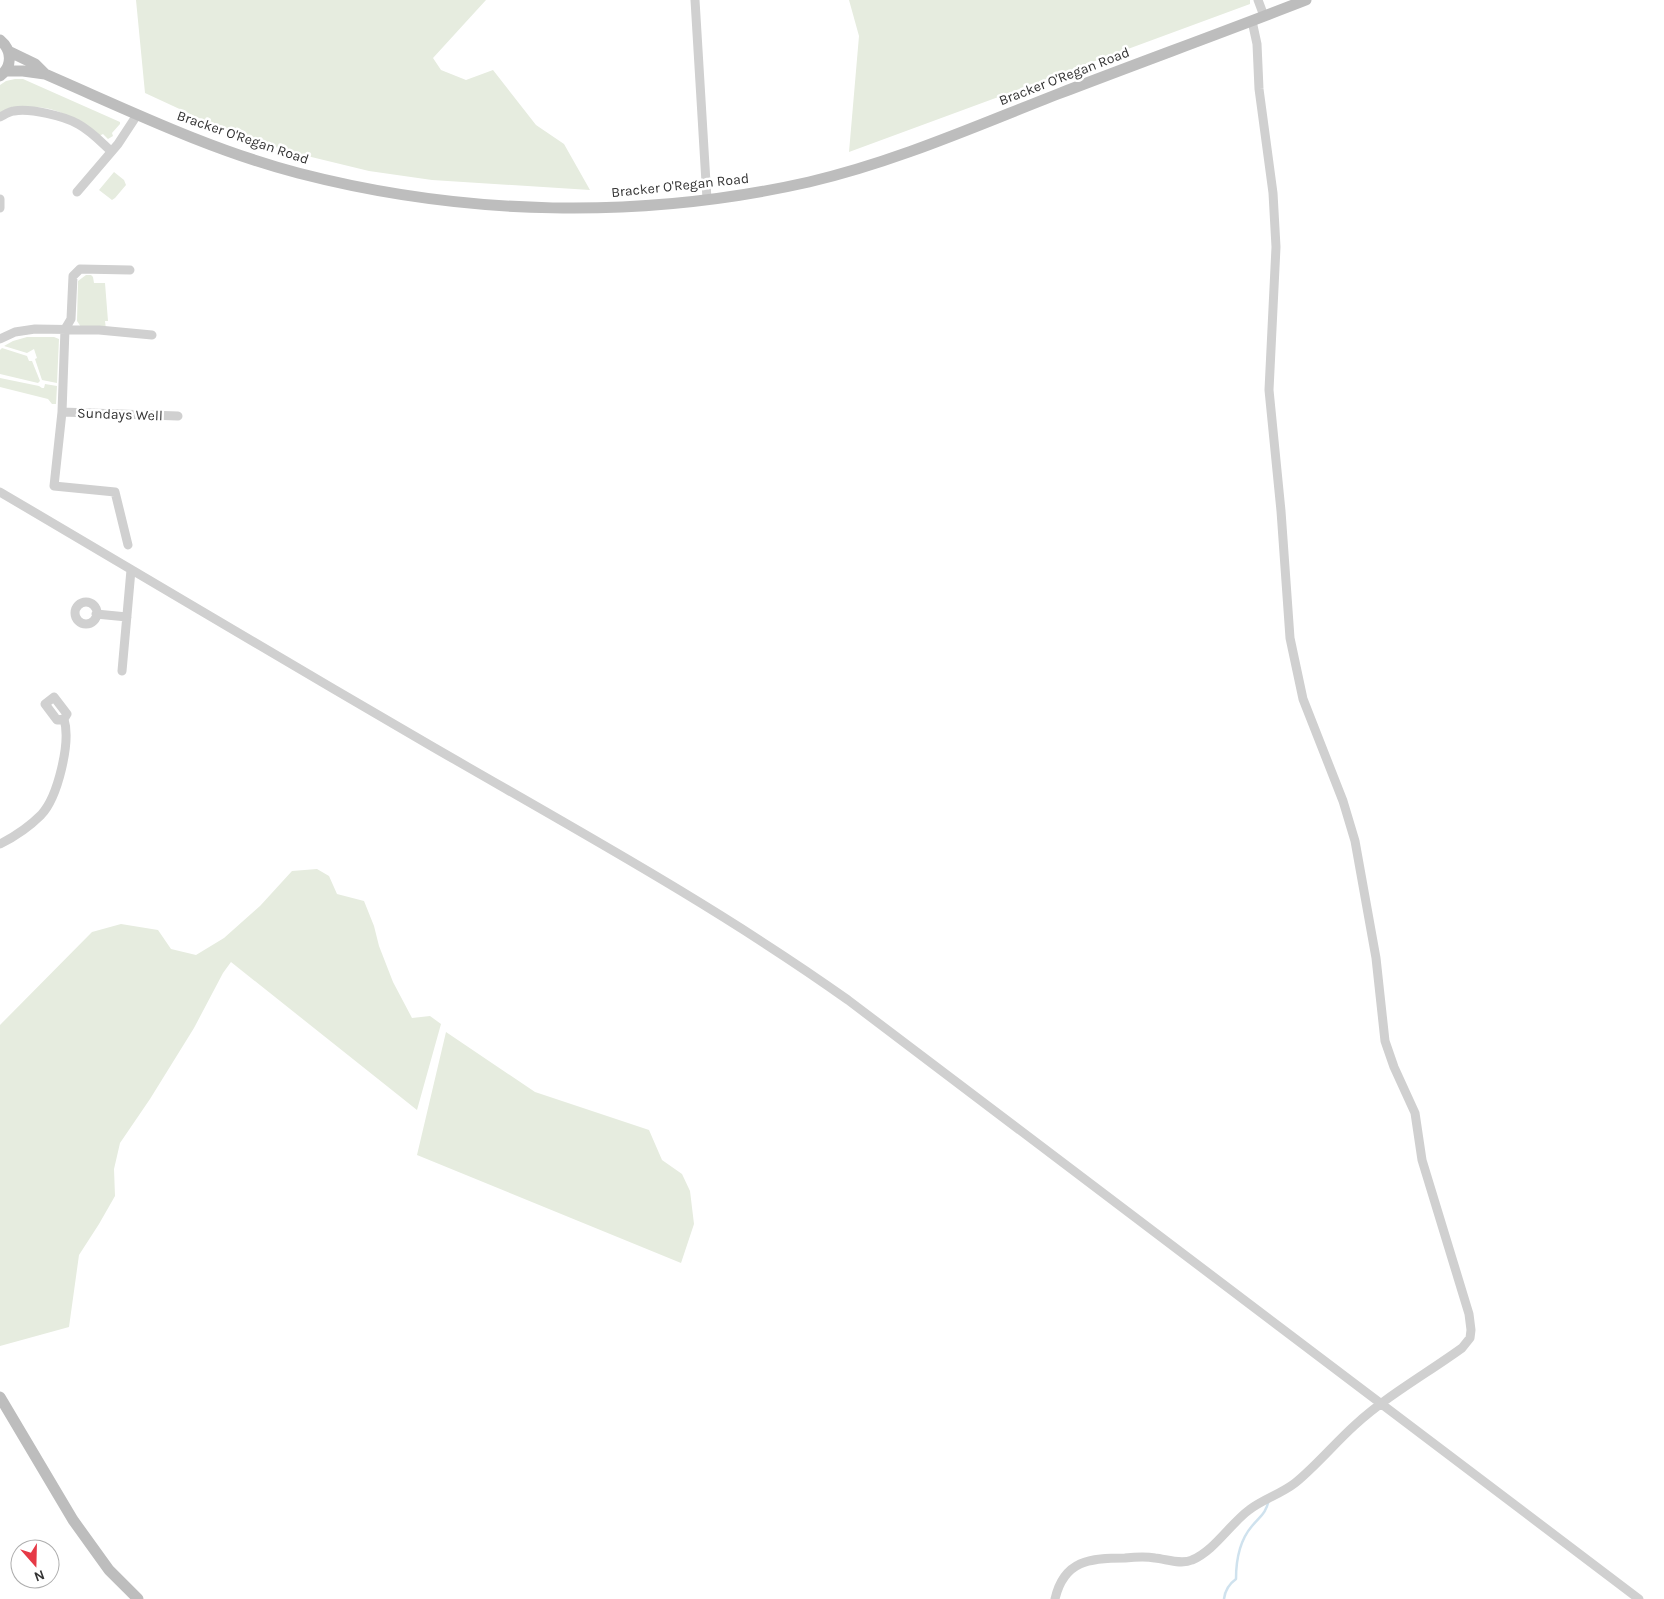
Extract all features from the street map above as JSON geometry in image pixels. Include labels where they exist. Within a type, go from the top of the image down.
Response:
[{"type":"main road","name":"Bracker O'Regan Road","points":[[3,74],[23,71],[45,74],[178,132],[260,162],[297,173],[395,194],[456,202],[555,208],[615,208],[707,199],[808,182],[893,158],[1306,0]]},
{"type":"main road","points":[[0,40],[8,51],[10,62],[3,74]]},
{"type":"main road","name":"Bracker O'Regan Road","points":[[8,51],[35,64],[45,74]]},
{"type":"main road","points":[[0,1398],[78,1526],[109,1570],[138,1599]]},
{"type":"street","points":[[695,0],[707,199]]},
{"type":"street","points":[[1258,0],[1264,16]]},
{"type":"street","points":[[1055,1599],[1062,1578],[1074,1567],[1086,1560],[1152,1557],[1178,1562],[1190,1561],[1217,1541],[1249,1509],[1294,1484],[1354,1425],[1382,1403],[1462,1348],[1470,1338],[1471,1330],[1462,1291],[1422,1160],[1415,1113],[1394,1067],[1385,1041],[1376,958],[1352,828],[1303,699],[1292,647],[1269,390],[1276,247],[1273,193],[1259,89],[1257,44],[1252,21]]},
{"type":"street","points":[[0,117],[14,111],[42,112],[61,116],[78,124],[94,135],[111,151]]},
{"type":"street","points":[[77,192],[111,151],[137,115]]},
{"type":"street","points":[[0,199],[0,208]]},
{"type":"street","name":"Sundays Well","points":[[128,545],[115,492],[54,486],[62,412],[65,329],[72,320],[73,276],[80,269],[130,270]]},
{"type":"street","points":[[0,339],[27,329],[65,329],[152,335]]},
{"type":"street","name":"Sundays Well","points":[[62,412],[178,416]]},
{"type":"street","points":[[0,492],[230,629],[612,850],[729,920],[802,968],[848,1000],[1639,1599]]},
{"type":"street","points":[[122,671],[131,570]]},
{"type":"street","points":[[96,614],[127,617]]},
{"type":"street","points":[[0,844],[22,832],[43,813],[56,787],[64,760],[67,729],[64,719]]},
{"type":"shaded area","points":[[136,0],[486,0],[433,58],[441,70],[466,80],[493,70],[536,125],[564,144],[590,190],[432,180],[369,171],[240,137],[145,93]]},
{"type":"shaded area","points":[[849,0],[1250,0],[1250,4],[849,152],[859,36]]},
{"type":"shaded area","points":[[15,79],[23,79],[120,122],[120,124],[112,133],[113,136],[108,139],[103,134],[99,136],[77,121],[53,110],[31,107],[0,113],[0,85]]},
{"type":"shaded area","points":[[114,172],[124,180],[126,185],[112,200],[99,190]]},
{"type":"shaded area","points":[[86,275],[93,277],[94,283],[105,283],[108,321],[105,321],[106,329],[81,327],[77,321],[78,281]]},
{"type":"shaded area","points":[[27,337],[54,337],[59,339],[57,383],[42,380],[35,359],[37,358],[34,349],[27,353],[4,346]]},
{"type":"shaded area","points":[[2,348],[27,356],[29,361],[32,361],[40,381],[38,383],[0,374],[0,350]]},
{"type":"shaded area","points":[[0,378],[42,388],[44,388],[45,384],[57,386],[56,404],[52,404],[48,399],[0,387]]},
{"type":"shaded area","points":[[317,869],[329,876],[337,894],[364,901],[393,982],[412,1018],[430,1016],[441,1024],[417,1110],[231,962],[223,973],[194,1028],[120,1143],[114,1169],[115,1196],[79,1255],[69,1327],[0,1346],[0,1025],[92,932],[121,924],[158,930],[171,949],[196,955],[224,938],[260,906],[292,871]]},
{"type":"shaded area","points":[[446,1032],[535,1092],[649,1130],[662,1160],[682,1174],[690,1191],[694,1224],[681,1263],[417,1155]]},
{"type":"waterway","points":[[1224,1599],[1225,1593],[1236,1579],[1238,1558],[1244,1538],[1264,1512],[1269,1500]]}]
